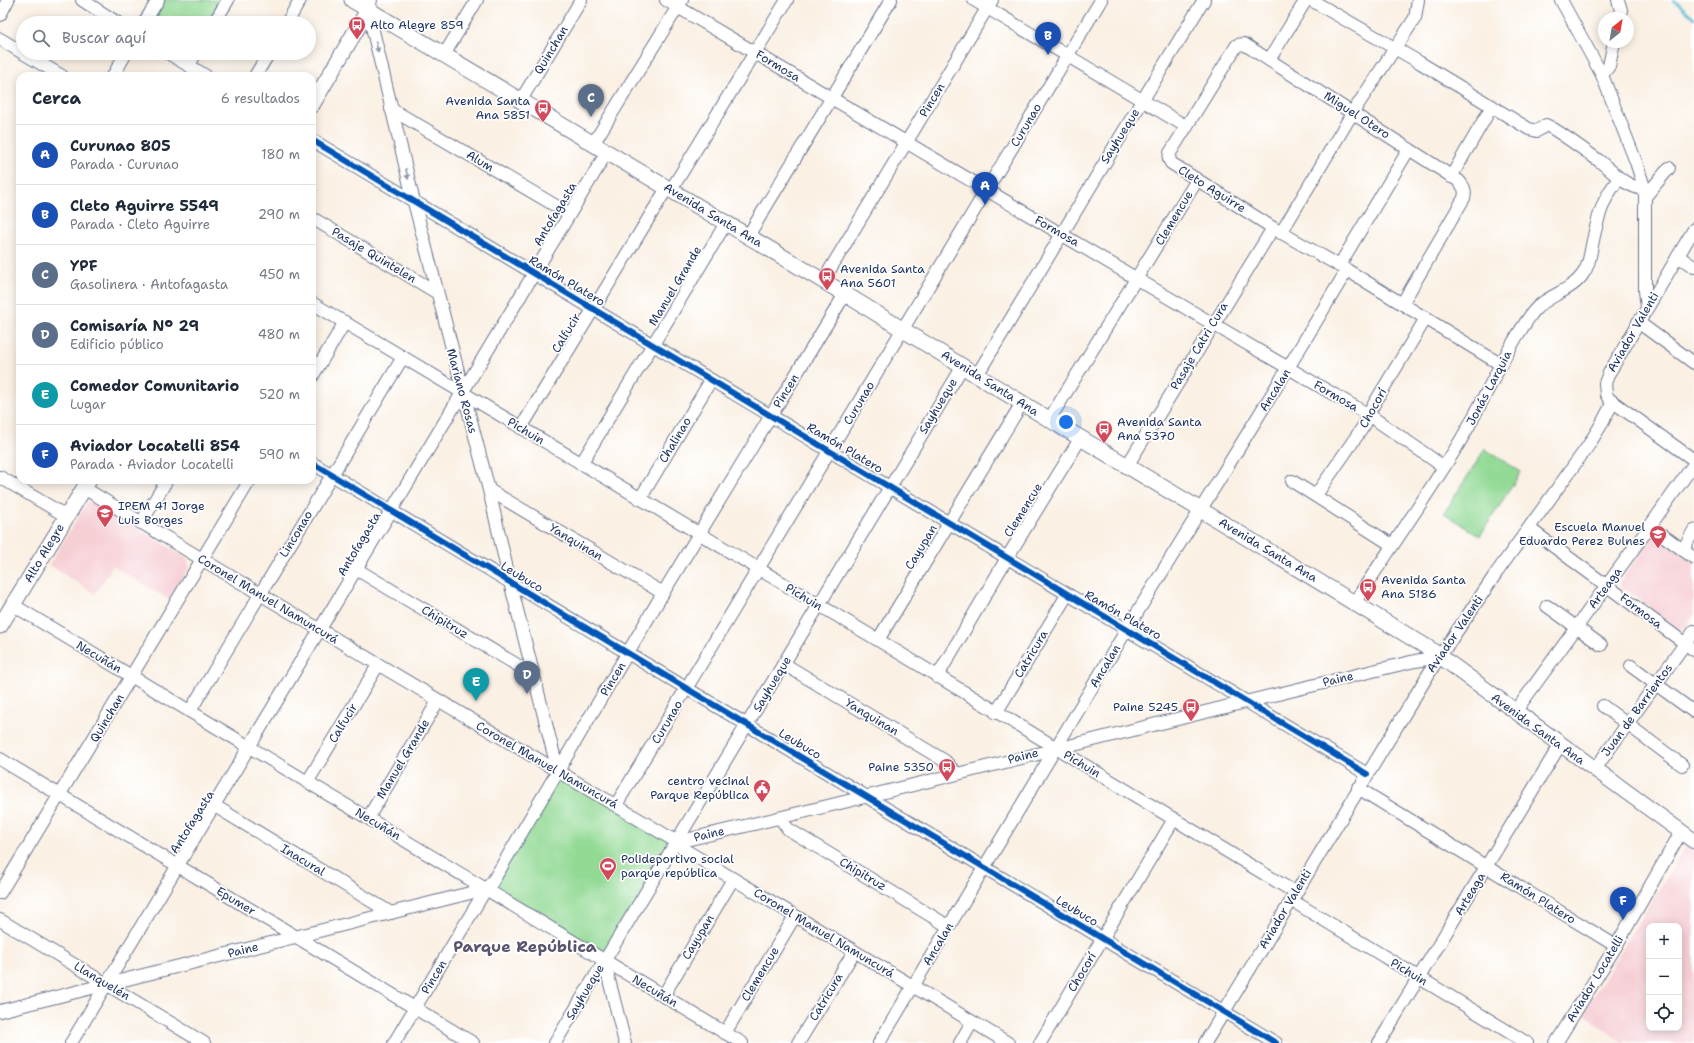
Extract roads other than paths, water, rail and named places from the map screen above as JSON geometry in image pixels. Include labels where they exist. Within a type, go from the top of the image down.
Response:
[{"type":"main road","name":"Avenida Santa Ana","points":[[352,0],[370,5],[444,55],[845,294],[1080,439],[1354,602],[1440,657],[1514,712],[1690,837]]},
{"type":"main road","points":[[316,98],[370,5]]},
{"type":"main road","name":"Alto Alegre","points":[[0,626],[86,484]]},
{"type":"street","points":[[0,14],[8,0]]},
{"type":"street","points":[[82,0],[107,16]]},
{"type":"street","points":[[148,16],[158,0]]},
{"type":"street","points":[[218,16],[228,0]]},
{"type":"street","points":[[290,16],[300,0]]},
{"type":"street","points":[[444,55],[477,0]]},
{"type":"street","name":"Quinchan","points":[[521,100],[581,0]]},
{"type":"street","name":"Formosa","points":[[666,0],[680,4],[754,52],[906,143],[1369,415],[1444,467]]},
{"type":"street","name":"Calfucir","points":[[521,428],[593,309],[787,0]]},
{"type":"street","points":[[748,236],[891,0]]},
{"type":"street","points":[[974,0],[990,4],[1068,56],[1187,127]]},
{"type":"street","name":"Curunao","points":[[616,805],[988,191],[1101,0]]},
{"type":"street","name":"Sayhueque","points":[[977,375],[1204,0]]},
{"type":"street","points":[[1269,60],[1306,0]]},
{"type":"street","points":[[1310,0],[1529,129],[1537,131],[1546,125],[1552,128],[1591,155],[1619,179],[1645,194]]},
{"type":"street","name":"Pasaje Catri Cura","points":[[1127,466],[1213,324],[1277,230],[1415,18],[1418,0]]},
{"type":"street","points":[[1562,0],[1602,75],[1636,162],[1645,194],[1647,307]]},
{"type":"street","points":[[1618,0],[1620,12]]},
{"type":"street","points":[[593,144],[680,4]]},
{"type":"street","name":"Pincen","points":[[823,281],[990,4]]},
{"type":"street","name":"Mariano Rosas","points":[[370,5],[391,109],[436,292],[489,490],[510,582],[558,771]]},
{"type":"street","points":[[0,39],[16,49]]},
{"type":"street","name":"Miguel Otero","points":[[1187,127],[1237,45],[1244,44],[1353,112],[1463,186],[1465,189],[1464,198],[1402,304]]},
{"type":"street","points":[[1602,75],[1610,66],[1613,48]]},
{"type":"street","points":[[35,60],[55,72]]},
{"type":"street","points":[[115,72],[122,60]]},
{"type":"street","points":[[179,60],[199,72]]},
{"type":"street","points":[[189,66],[192,60]]},
{"type":"street","points":[[257,72],[265,60]]},
{"type":"street","points":[[1451,177],[1492,106]]},
{"type":"street","name":"Alum","points":[[391,109],[568,214]]},
{"type":"street","name":"Cleto Aguirre","points":[[1187,127],[1170,153],[1169,159],[1171,163],[1277,230],[1343,268],[1500,364]]},
{"type":"street","name":"Ramón Platero","points":[[316,142],[1367,774]]},
{"type":"street","name":"Ancalan","points":[[879,1043],[1126,629],[1288,368],[1409,149]]},
{"type":"street","name":"Antofagasta","points":[[71,1043],[392,511],[568,214],[607,152]]},
{"type":"street","points":[[1645,194],[1669,168]]},
{"type":"street","name":"Jonás Larquia","points":[[1354,602],[1444,467],[1474,417],[1500,364],[1538,305],[1577,281],[1584,273],[1588,264],[1596,224],[1602,206],[1607,194],[1619,179]]},
{"type":"street","name":"Clemencue","points":[[1049,420],[1197,180]]},
{"type":"street","name":"Pasaje Quintelen","points":[[316,220],[436,292]]},
{"type":"street","name":"Manuel Grande","points":[[581,464],[726,223]]},
{"type":"street","name":"Aviador Valenti","points":[[1205,1043],[1358,788],[1440,657],[1493,579],[1588,446],[1601,425],[1612,402],[1606,394],[1606,378],[1694,229]]},
{"type":"street","points":[[1678,256],[1694,268]]},
{"type":"street","name":"Pincen","points":[[394,1043],[486,889],[493,881],[663,593],[845,294]]},
{"type":"street","name":"Pichuin","points":[[316,305],[462,391],[699,535],[878,640],[996,713],[1174,819],[1419,978],[1527,1043]]},
{"type":"street","name":"Chocorí","points":[[1316,495],[1365,424],[1371,408],[1426,318]]},
{"type":"street","points":[[316,369],[345,322]]},
{"type":"street","points":[[1638,322],[1694,363]]},
{"type":"street","name":"Linconao","points":[[190,711],[403,357]]},
{"type":"street","name":"Sayhueque","points":[[555,1043],[963,366]]},
{"type":"street","name":"Chalinao","points":[[640,499],[711,380]]},
{"type":"street","points":[[1612,402],[1694,460]]},
{"type":"street","name":"Cayupan","points":[[878,640],[1022,403]]},
{"type":"street","name":"Clemencue","points":[[937,677],[1007,558],[1080,439]]},
{"type":"street","name":"Arteaga","points":[[1514,712],[1694,464]]},
{"type":"street","name":"Leubuco","points":[[316,465],[627,654],[1276,1043]]},
{"type":"street","points":[[0,477],[66,516]]},
{"type":"street","points":[[1292,481],[1392,545]]},
{"type":"street","name":"Coronel Manuel Namuncurá","points":[[86,484],[141,523],[438,701],[616,805],[677,842],[685,850],[1008,1043]]},
{"type":"street","points":[[141,523],[165,484]]},
{"type":"street","name":"Quinchan","points":[[0,893],[248,484]]},
{"type":"street","name":"Yanquinan","points":[[489,490],[663,593]]},
{"type":"street","points":[[1650,526],[1694,558]]},
{"type":"street","name":"Formosa","points":[[1530,529],[1690,647]]},
{"type":"street","points":[[1683,550],[1694,530]]},
{"type":"street","name":"Chipitruz","points":[[356,569],[534,676]]},
{"type":"street","name":"Catricura","points":[[996,713],[1067,595]]},
{"type":"street","name":"Necuñán","points":[[13,605],[742,1043]]},
{"type":"street","points":[[1547,606],[1601,645]]},
{"type":"street","name":"Juan de Barrientos","points":[[1595,770],[1656,684],[1690,647],[1694,631]]},
{"type":"street","name":"Paine","points":[[677,842],[780,818],[1246,701],[1415,661],[1440,657]]},
{"type":"street","name":"Yanquinan","points":[[784,664],[945,761],[956,773]]},
{"type":"street","name":"Calfucir","points":[[308,782],[378,665]]},
{"type":"street","points":[[1631,666],[1694,712]]},
{"type":"street","name":"Manuel Grande","points":[[368,818],[438,701]]},
{"type":"street","points":[[1602,706],[1682,765]]},
{"type":"street","name":"Arteaga","points":[[1379,1043],[1560,745]]},
{"type":"street","name":"Epumer","points":[[0,759],[473,1043]]},
{"type":"street","name":"Ramón Platero","points":[[1358,788],[1616,946]]},
{"type":"street","name":"Inacural","points":[[215,806],[391,913]]},
{"type":"street","name":"Chipitruz","points":[[780,818],[788,829],[948,926]]},
{"type":"street","name":"Chocorí","points":[[1040,1043],[1174,819]]},
{"type":"street","name":"Aviador Locatelli","points":[[1556,1043],[1616,946],[1690,837]]},
{"type":"street","name":"Cayupan","points":[[663,996],[733,879]]},
{"type":"street","name":"Paine","points":[[0,1011],[486,889]]},
{"type":"street","name":"Clemencue","points":[[725,1033],[795,916]]},
{"type":"street","name":"Llanquelén","points":[[0,920],[204,1043]]},
{"type":"street","name":"Catricura","points":[[798,1043],[854,952]]},
{"type":"street","points":[[604,960],[625,1043]]},
{"type":"street","points":[[960,1043],[972,1022]]},
{"type":"waterway","points":[[1674,0],[1694,18]]},
{"type":"place","name":"Alto Alegre 859","points":[[357,40]]},
{"type":"place","name":"Cleto Aguirre 5549","points":[[1048,55]]},
{"type":"place","name":"YPF","points":[[591,117]]},
{"type":"place","name":"Avenida Santa Ana 5851","points":[[543,123]]},
{"type":"place","name":"Curunao 805","points":[[985,205]]},
{"type":"place","name":"Avenida Santa Ana 5601","points":[[827,291]]},
{"type":"place","name":"Avenida Santa Ana 5370","points":[[1104,444]]},
{"type":"place","name":"IPEM 41 Jorge Luis Borges","points":[[105,528]]},
{"type":"place","name":"Escuela Manuel Eduardo Perez Bulnes","points":[[1658,549]]},
{"type":"place","name":"Avenida Santa Ana 5186","points":[[1368,602]]},
{"type":"place","name":"Comisaría N° 29","points":[[527,694]]},
{"type":"place","name":"Comedor Comunitario","points":[[476,701]]},
{"type":"place","name":"Paine 5245","points":[[1191,722]]},
{"type":"place","name":"Paine 5350","points":[[947,782]]},
{"type":"place","name":"centro vecinal Parque República","points":[[762,803]]},
{"type":"place","name":"Polideportivo social parque república","points":[[608,881]]},
{"type":"place","name":"Aviador Locatelli 854","points":[[1623,920]]},
{"type":"district","name":"Parque República","points":[[525,946]]}]
